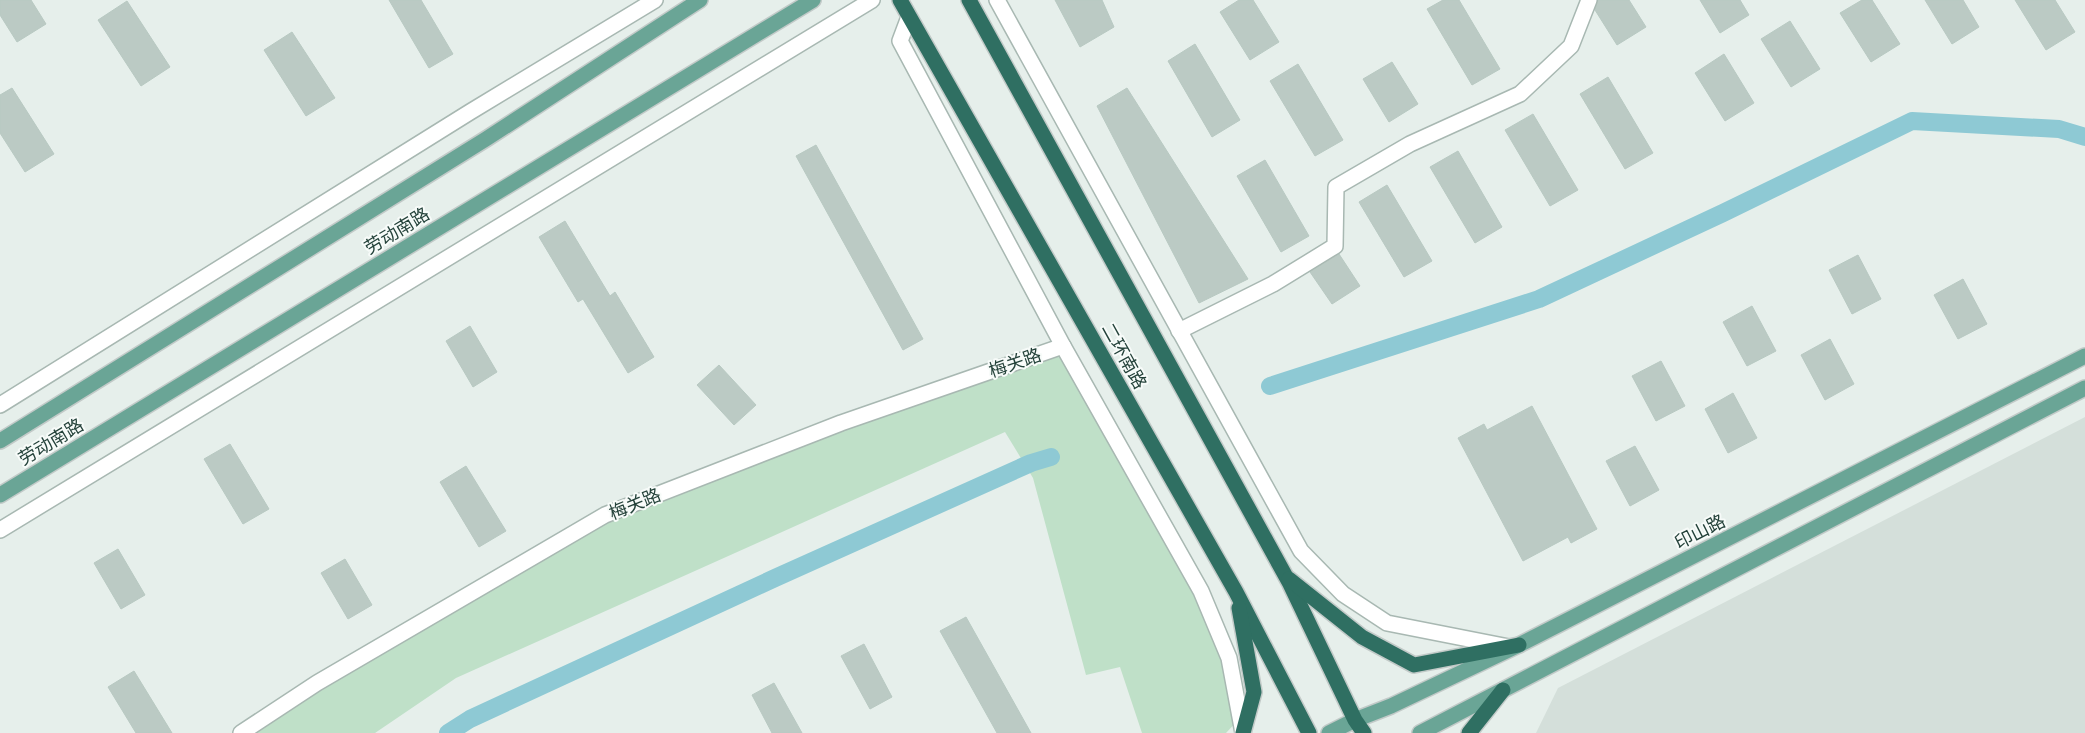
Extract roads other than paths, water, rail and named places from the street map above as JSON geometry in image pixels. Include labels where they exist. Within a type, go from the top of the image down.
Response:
[{"type":"highway","name":"二环南路","points":[[900,0],[1236,592],[1309,733]]},
{"type":"highway","name":"二环南路","points":[[969,0],[1284,575],[1355,720],[1364,733]]},
{"type":"highway","points":[[1284,575],[1362,637],[1414,664],[1515,646]]},
{"type":"highway","points":[[1236,592],[1254,692],[1243,733]]},
{"type":"highway","points":[[1469,733],[1502,690]]},
{"type":"main road","name":"劳动南路","points":[[0,441],[486,139],[700,0]]},
{"type":"main road","name":"劳动南路","points":[[0,495],[813,0]]},
{"type":"main road","name":"印山路","points":[[1329,733],[1355,720],[1391,706],[1515,646],[2085,356]]},
{"type":"main road","points":[[1420,733],[2085,388]]},
{"type":"street","points":[[0,405],[461,118],[655,0]]},
{"type":"street","points":[[0,530],[872,0]]},
{"type":"street","points":[[997,0],[1301,551],[1344,594],[1387,623],[1515,646]]},
{"type":"street","points":[[1179,331],[1273,284],[1334,246],[1336,187],[1410,144],[1520,94],[1571,46],[1589,0]]},
{"type":"street","points":[[909,17],[900,41],[1063,346],[1201,591],[1229,658],[1243,733]]},
{"type":"street","name":"梅关路","points":[[241,733],[317,683],[605,515],[841,423],[1063,346]]},
{"type":"waterway","points":[[1270,386],[1539,299],[1723,213],[1912,121],[2059,129],[2085,137]]},
{"type":"waterway","points":[[448,733],[470,719],[775,578],[1031,463],[1051,457]]}]
